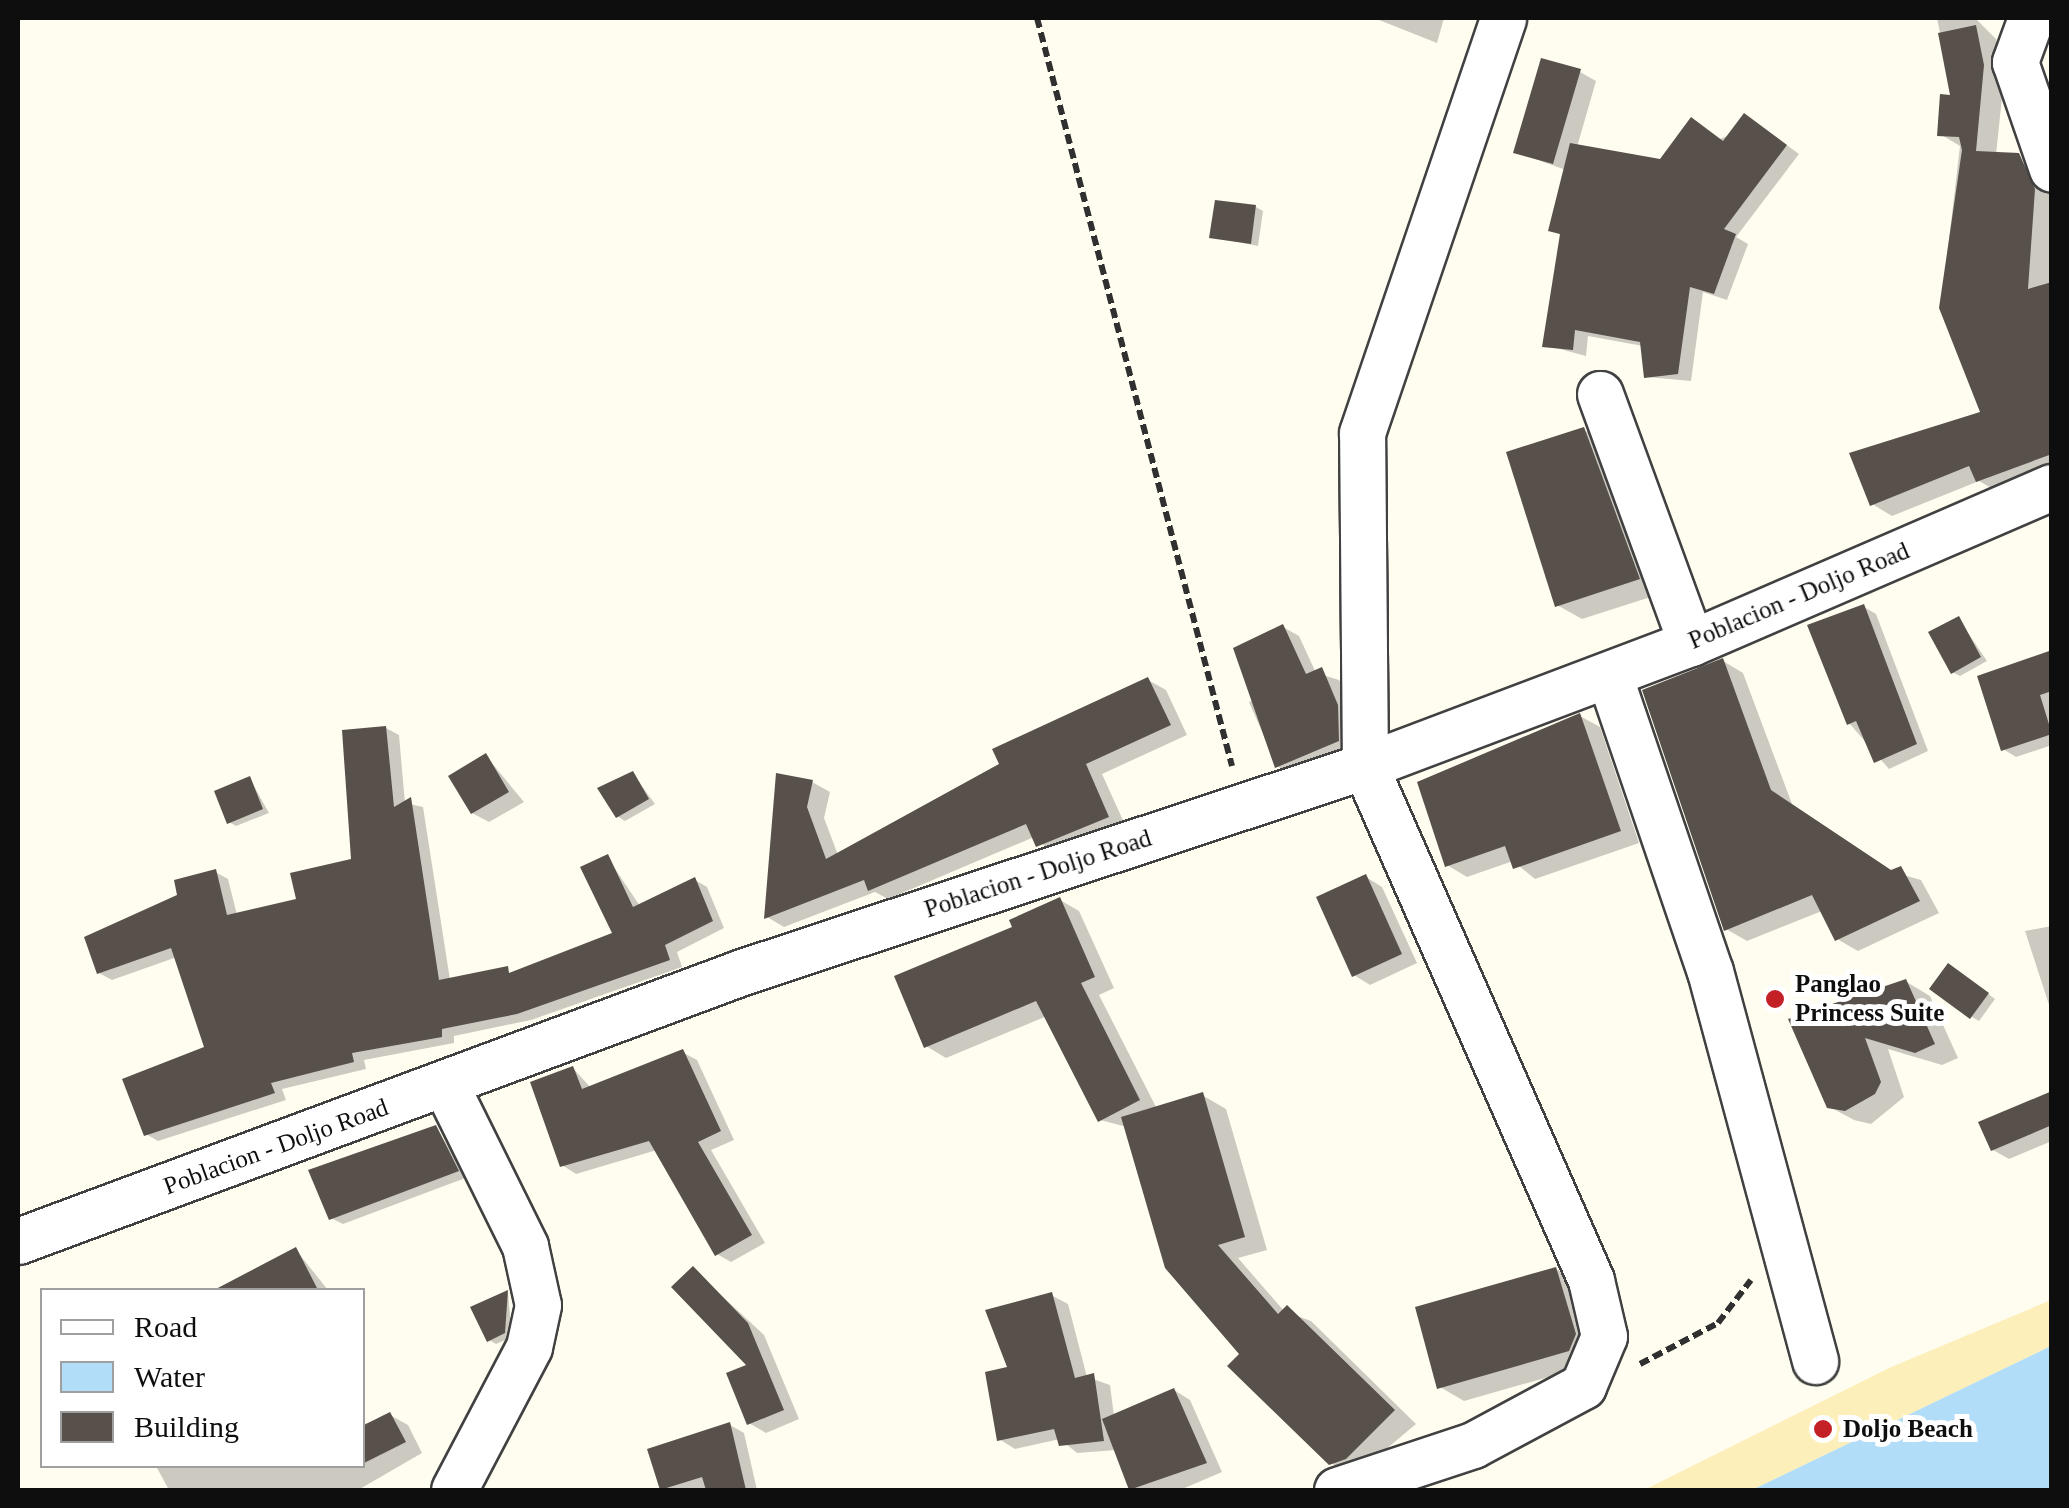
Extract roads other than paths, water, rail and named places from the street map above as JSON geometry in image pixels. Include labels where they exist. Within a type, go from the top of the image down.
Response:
[{"type":"street","points":[[1337,1490],[1473,1446],[1583,1386],[1604,1336],[1591,1280],[1366,766],[1362,433],[1503,18]]},
{"type":"street","points":[[2031,18],[2015,62],[2052,169]]},
{"type":"street","points":[[1600,394],[1691,643]]},
{"type":"street","name":"Poblacion - Doljo Road","points":[[18,1240],[742,972],[1366,766],[1691,643],[2052,488]]},
{"type":"street","points":[[1609,675],[1710,972],[1816,1361]]},
{"type":"street","points":[[445,1084],[525,1246],[538,1304],[529,1347],[454,1490]]},
{"type":"water","points":[[2051,1346],[2051,1490],[1752,1490]]},
{"type":"place","name":"Panglao Princess Suite","points":[[1775,999]]},
{"type":"place","name":"Doljo Beach","points":[[1823,1429]]}]
